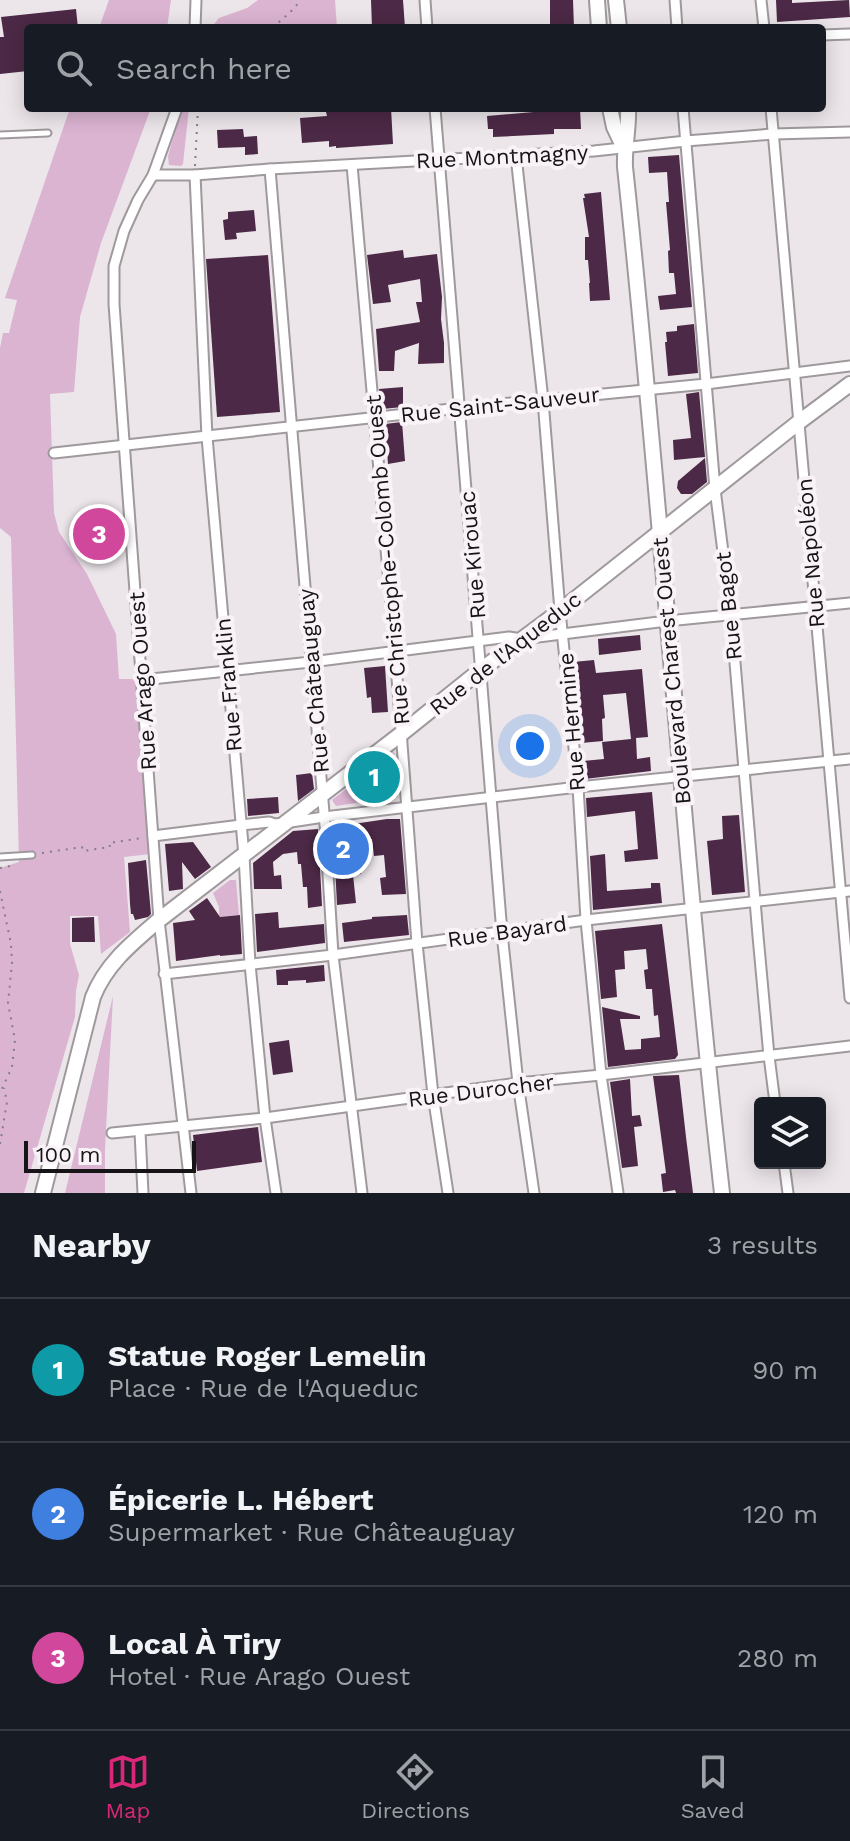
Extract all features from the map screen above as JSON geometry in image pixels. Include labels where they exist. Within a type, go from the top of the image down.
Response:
[{"type":"main road","points":[[597,0],[599,24]]},
{"type":"main road","points":[[616,0],[619,24]]},
{"type":"main road","name":"Boulevard Charest Ouest","points":[[611,112],[624,148]]},
{"type":"main road","name":"Boulevard Charest Ouest","points":[[628,112],[624,148],[691,909],[722,1193]]},
{"type":"main road","name":"Rue de l'Aqueduc","points":[[43,1193],[93,997],[99,982],[119,957],[159,920],[850,384]]},
{"type":"street","points":[[195,24],[196,0]]},
{"type":"street","points":[[425,0],[427,24]]},
{"type":"street","points":[[675,0],[677,24]]},
{"type":"street","points":[[761,0],[764,24]]},
{"type":"street","points":[[826,35],[850,34]]},
{"type":"street","name":"Rue Arago Ouest","points":[[176,112],[153,175],[124,231],[114,266],[114,304],[142,680],[150,837],[191,1193]]},
{"type":"street","name":"Rue Kirouac","points":[[435,112],[502,933],[518,1083],[534,1193]]},
{"type":"street","name":"Rue Bagot","points":[[683,112],[715,489],[731,615],[774,1097]]},
{"type":"street","name":"Rue Napoléon","points":[[771,112],[829,762],[845,892],[850,998]]},
{"type":"street","name":"Rue Montmagny","points":[[153,175],[516,156],[773,134],[850,132]]},
{"type":"street","name":"Rue Hermine","points":[[516,156],[543,400],[601,1075],[618,1193]]},
{"type":"street","name":"Rue Christophe-Colomb Ouest","points":[[352,165],[417,943],[433,1095],[448,1193]]},
{"type":"street","name":"Rue Châteauguay","points":[[270,169],[333,955],[362,1193]]},
{"type":"street","name":"Rue Franklin","points":[[195,175],[207,437],[244,856],[250,964],[265,1118],[276,1193]]},
{"type":"street","name":"Rue Saint-Sauveur","points":[[54,453],[850,366]]},
{"type":"street","points":[[142,680],[509,637],[522,639],[850,603]]},
{"type":"street","points":[[150,837],[850,759]]},
{"type":"street","name":"Rue Bayard","points":[[164,974],[333,955],[586,920],[845,892]]},
{"type":"street","name":"Rue Durocher","points":[[112,1133],[265,1118],[518,1083],[850,1046]]},
{"type":"street","points":[[140,1132],[143,1193]]},
{"type":"street","points":[[785,1169],[788,1193]]},
{"type":"lane","points":[[0,135],[48,133]]},
{"type":"lane","points":[[0,857],[35,854]]},
{"type":"path","points":[[277,24],[300,0]]},
{"type":"path","points":[[195,175],[198,112]]},
{"type":"path","points":[[382,794],[386,757]]},
{"type":"path","points":[[360,776],[391,801]]},
{"type":"path","points":[[35,854],[82,847],[83,851],[110,847],[109,843],[150,837]]},
{"type":"path","points":[[0,891],[11,944],[8,1003],[15,1040],[12,1067],[0,1093]]},
{"type":"path","points":[[0,1144],[7,1102],[4,1087]]},
{"type":"shaded area","points":[[109,0],[171,0],[168,24],[100,24]]},
{"type":"shaded area","points":[[258,0],[335,0],[337,24],[214,24],[219,18],[247,8]]},
{"type":"shaded area","points":[[69,112],[150,112],[101,243],[80,317],[74,392],[50,394],[54,513],[59,532],[87,574],[116,634],[119,679],[138,679],[151,854],[124,857],[130,932],[101,954],[98,916],[70,916],[70,944],[79,975],[75,1017],[24,1193],[0,1193],[0,868],[19,862],[11,537],[0,528],[0,348],[3,333],[9,333],[17,300],[5,298]]},
{"type":"shaded area","points":[[181,112],[189,112],[183,164],[169,165],[168,156]]},
{"type":"shaded area","points":[[394,752],[398,797],[336,806],[332,800]]},
{"type":"shaded area","points":[[230,880],[236,880],[239,915],[219,917],[219,907],[213,893]]},
{"type":"shaded area","points":[[113,996],[105,1193],[65,1193]]},
{"type":"building","points":[[371,0],[403,0],[405,24],[372,24]]},
{"type":"building","points":[[550,0],[573,0],[574,24],[550,24]]},
{"type":"building","points":[[776,0],[792,0],[792,3],[849,0],[850,17],[777,22]]},
{"type":"building","points":[[76,9],[78,24],[24,24],[24,71],[0,74],[0,37],[4,37],[1,17]]},
{"type":"building","points":[[326,112],[391,112],[393,144],[336,148],[329,147],[329,141],[302,143],[300,118],[327,116]]},
{"type":"building","points":[[580,112],[581,129],[554,129],[554,134],[493,137],[493,129],[488,129],[487,116]]},
{"type":"building","points":[[243,129],[244,137],[257,136],[258,154],[245,155],[245,147],[218,148],[217,130]]},
{"type":"building","points":[[679,155],[692,307],[660,310],[658,296],[676,294],[674,273],[669,273],[667,172],[649,173],[648,157]]},
{"type":"building","points":[[601,192],[610,300],[590,301],[588,260],[585,260],[585,237],[589,237],[583,198],[584,194]]},
{"type":"building","points":[[254,210],[256,231],[236,233],[237,239],[225,240],[223,220],[228,219],[228,212]]},
{"type":"building","points":[[403,250],[404,258],[437,254],[444,363],[418,364],[419,343],[395,351],[394,371],[379,371],[376,329],[420,322],[416,302],[422,302],[420,279],[388,285],[391,302],[373,304],[367,255]]},
{"type":"building","points":[[268,255],[280,412],[217,417],[206,259]]},
{"type":"building","points":[[694,324],[698,373],[668,376],[666,332],[677,331],[677,326]]},
{"type":"building","points":[[403,387],[403,407],[382,409],[379,389]]},
{"type":"building","points":[[699,392],[705,457],[674,460],[673,440],[691,438],[686,394]]},
{"type":"building","points":[[402,422],[405,461],[388,464],[385,424]]},
{"type":"building","points":[[705,458],[707,482],[692,494],[681,494],[677,488],[678,481]]},
{"type":"building","points":[[640,635],[641,650],[599,655],[598,639]]},
{"type":"building","points":[[594,660],[596,673],[642,669],[648,737],[636,738],[637,759],[650,757],[651,771],[585,779],[583,761],[604,759],[602,742],[631,739],[626,693],[603,695],[603,741],[581,743],[573,662]]},
{"type":"building","points":[[385,666],[388,712],[372,713],[364,668]]},
{"type":"building","points":[[312,773],[314,789],[298,801],[296,775]]},
{"type":"building","points":[[652,792],[658,859],[625,862],[624,851],[638,849],[635,811],[587,817],[586,798]]},
{"type":"building","points":[[278,797],[279,813],[248,816],[247,799]]},
{"type":"building","points":[[739,815],[745,892],[712,895],[707,841],[723,839],[722,816]]},
{"type":"building","points":[[400,819],[406,894],[382,895],[380,878],[386,877],[384,855],[374,856],[372,839],[351,839],[353,860],[360,859],[361,874],[353,875],[356,903],[337,905],[333,827]]},
{"type":"building","points":[[318,829],[322,906],[308,908],[307,887],[303,887],[297,852],[283,854],[273,862],[274,876],[281,875],[282,889],[254,889],[253,863],[293,831]]},
{"type":"building","points":[[193,842],[211,867],[195,879],[182,862],[183,889],[169,891],[165,844]]},
{"type":"building","points":[[605,854],[607,891],[651,888],[651,883],[660,883],[662,903],[593,910],[590,856]]},
{"type":"building","points":[[146,860],[151,914],[135,920],[131,914],[128,863]]},
{"type":"building","points":[[207,898],[220,917],[240,915],[242,954],[176,961],[173,923],[195,920],[189,911]]},
{"type":"building","points":[[278,912],[279,928],[324,924],[325,943],[257,952],[255,914]]},
{"type":"building","points":[[407,915],[409,935],[344,942],[342,923]]},
{"type":"building","points":[[94,917],[95,942],[72,942],[72,918]]},
{"type":"building","points":[[662,924],[678,1055],[675,1059],[608,1067],[602,1007],[640,1016],[640,1019],[620,1019],[625,1050],[641,1049],[641,1039],[660,1037],[658,1015],[654,1016],[652,989],[646,989],[646,949],[624,951],[625,969],[615,970],[617,997],[601,999],[595,931]]},
{"type":"building","points":[[324,965],[325,981],[288,981],[288,985],[277,985],[276,970]]},
{"type":"building","points":[[289,1040],[293,1072],[273,1075],[269,1043]]},
{"type":"building","points":[[679,1075],[693,1193],[663,1192],[661,1174],[666,1173],[653,1076]]},
{"type":"building","points":[[630,1079],[632,1116],[640,1115],[642,1126],[634,1127],[638,1166],[622,1168],[610,1082]]},
{"type":"building","points":[[258,1127],[262,1162],[197,1171],[193,1135]]},
{"type":"place","name":"Local À Tiry","points":[[99,534]]},
{"type":"place","name":"Statue Roger Lemelin","points":[[374,777]]},
{"type":"place","name":"Épicerie L. Hébert","points":[[343,849]]}]
